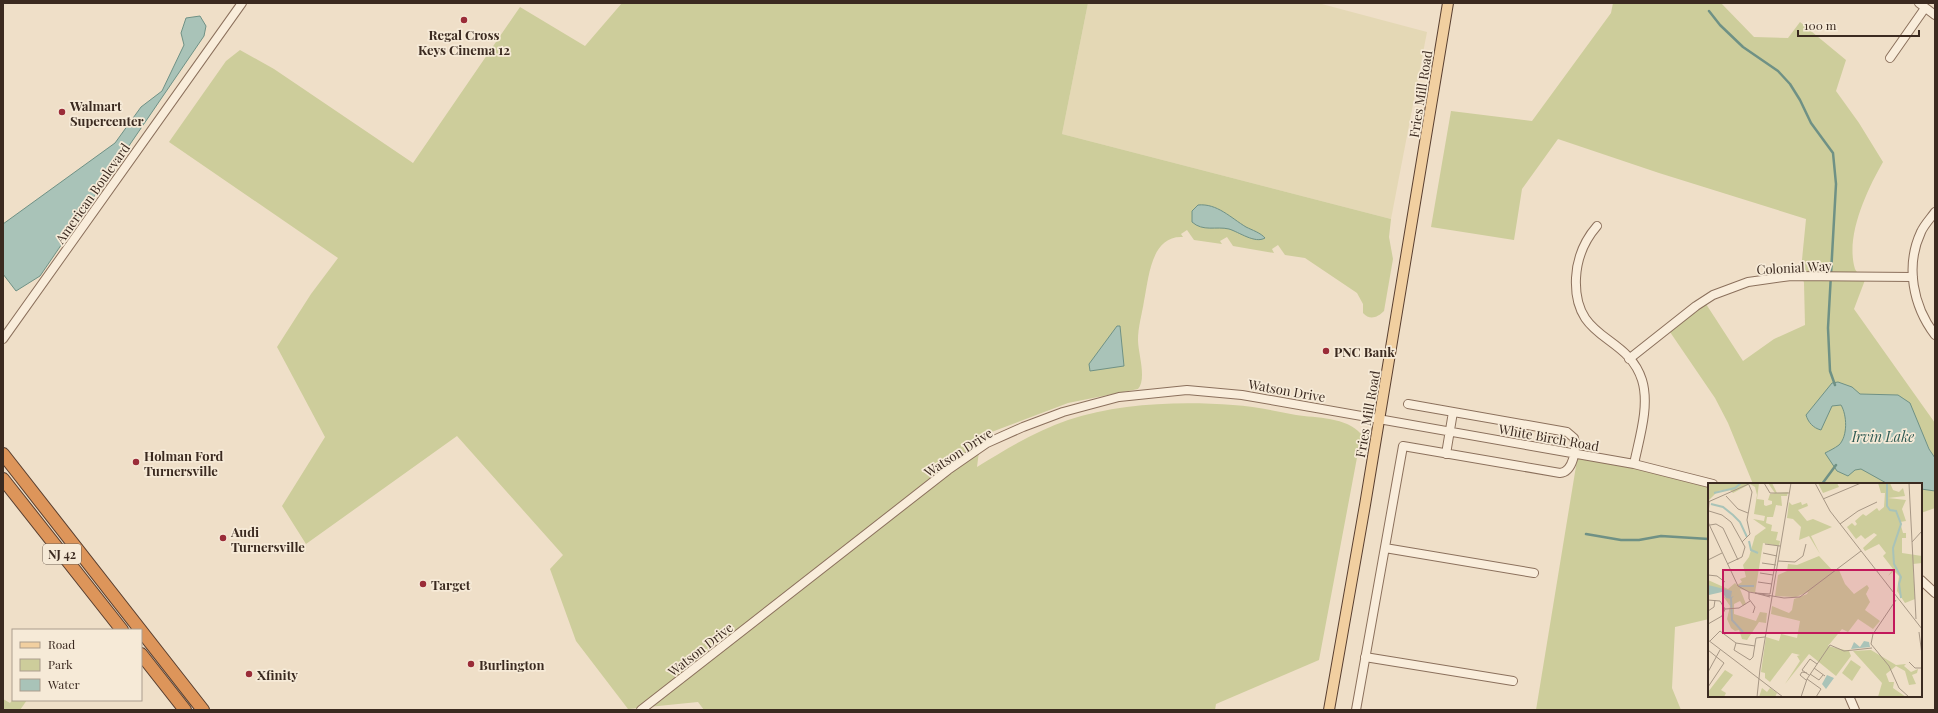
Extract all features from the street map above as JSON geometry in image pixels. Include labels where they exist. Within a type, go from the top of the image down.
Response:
[{"type":"highway","name":"NJ 42","points":[[3,454],[140,629]]},
{"type":"highway","name":"NJ 42","points":[[3,479],[121,629]]},
{"type":"highway","name":"NJ 42","points":[[142,632],[203,710]]},
{"type":"highway","points":[[142,637],[164,659]]},
{"type":"highway","points":[[142,655],[184,710]]},
{"type":"main road","name":"Fries Mill Road","points":[[1329,710],[1448,3]]},
{"type":"street","name":"American Boulevard","points":[[3,340],[242,3]]},
{"type":"street","points":[[1890,58],[1922,5],[1935,15]]},
{"type":"street","points":[[1935,212],[1924,226],[1918,241],[1912,277],[1917,302],[1935,335]]},
{"type":"street","points":[[1597,226],[1585,242],[1577,264],[1575,285],[1578,305],[1588,323],[1629,359],[1639,374],[1644,395],[1643,412],[1634,464]]},
{"type":"street","name":"Colonial Way","points":[[1629,359],[1696,306],[1722,291],[1748,282],[1765,278],[1825,276],[1912,277]]},
{"type":"street","name":"Watson Drive","points":[[641,710],[948,470],[987,443],[1023,427],[1063,412],[1119,397],[1187,390],[1242,395],[1379,419]]},
{"type":"street","points":[[1356,710],[1403,446],[1560,473],[1564,473],[1568,470],[1574,453],[1574,438],[1567,432],[1408,404]]},
{"type":"street","points":[[1446,454],[1453,412]]},
{"type":"street","name":"White Birch Road","points":[[1379,419],[1634,464],[1709,483]]},
{"type":"street","points":[[1385,548],[1534,573]]},
{"type":"street","points":[[1922,581],[1935,593]]},
{"type":"street","points":[[1366,657],[1513,681]]},
{"type":"street","points":[[1849,697],[1855,710]]},
{"type":"shaded area","points":[[1088,3],[1318,3],[1427,32],[1391,219],[1062,134]]},
{"type":"green space","points":[[622,3],[1088,3],[1062,134],[1391,219],[1389,237],[1393,259],[1384,311],[1374,317],[1368,317],[1363,313],[1363,304],[1357,293],[1305,258],[1285,255],[1278,245],[1272,249],[1274,253],[1233,246],[1227,237],[1220,241],[1222,244],[1194,240],[1187,230],[1181,234],[1183,237],[1172,238],[1164,243],[1153,259],[1139,330],[1138,345],[1142,379],[1141,385],[1138,389],[1068,403],[981,436],[977,467],[1021,441],[1056,424],[1088,414],[1129,407],[1192,403],[1241,406],[1331,419],[1348,424],[1355,428],[1361,434],[1359,447],[1319,660],[1216,704],[1215,710],[704,710],[698,702],[628,709],[576,641],[550,569],[563,555],[457,436],[306,544],[282,506],[325,437],[277,347],[311,294],[338,258],[169,142],[226,61],[240,50],[274,69],[413,163],[520,7],[585,46]]},
{"type":"green space","points":[[1613,3],[1721,3],[1754,37],[1788,38],[1800,22],[1846,60],[1836,91],[1859,123],[1883,162],[1864,199],[1855,228],[1853,256],[1855,269],[1865,280],[1854,309],[1935,423],[1934,458],[1903,397],[1935,485],[1935,508],[1922,513],[1922,483],[1753,483],[1728,423],[1715,398],[1670,332],[1706,304],[1743,361],[1774,339],[1805,325],[1804,283],[1801,270],[1806,219],[1659,173],[1558,139],[1522,189],[1514,240],[1431,227],[1451,111],[1532,121],[1611,13]]},
{"type":"green space","points":[[1578,454],[1708,484],[1708,619],[1675,627],[1672,688],[1681,710],[1536,710]]},
{"type":"green space","points":[[3,699],[10,703],[12,700],[26,701],[20,710],[3,710]]},
{"type":"water","points":[[200,16],[206,26],[204,36],[40,276],[16,291],[3,274],[3,224],[115,143],[141,107],[162,91],[184,45],[181,33],[186,18]]},
{"type":"water","points":[[1198,205],[1211,206],[1218,209],[1265,238],[1257,240],[1229,229],[1205,228],[1196,225],[1192,222],[1192,211]]},
{"type":"water","points":[[1117,326],[1120,326],[1124,366],[1090,371],[1089,364]]},
{"type":"water","name":"Irvin Lake","points":[[1838,382],[1852,387],[1860,394],[1898,395],[1910,403],[1929,449],[1935,458],[1935,491],[1922,489],[1922,483],[1886,483],[1861,469],[1855,470],[1848,476],[1837,471],[1825,453],[1839,445],[1844,436],[1846,425],[1841,405],[1832,406],[1821,430],[1811,424],[1806,415],[1832,383]]},
{"type":"waterway","points":[[1709,11],[1720,25],[1743,47],[1778,71],[1790,84],[1800,100],[1811,123],[1833,153],[1836,184],[1828,328],[1830,371],[1835,385]]},
{"type":"waterway","points":[[1823,483],[1836,465]]},
{"type":"waterway","points":[[1586,534],[1621,540],[1639,540],[1661,536],[1708,539]]},
{"type":"place","name":"Regal Cross Keys Cinema 12","points":[[464,20]]},
{"type":"place","name":"Walmart Supercenter","points":[[62,112]]},
{"type":"place","name":"PNC Bank","points":[[1326,351]]},
{"type":"place","name":"Holman Ford Turnersville","points":[[136,462]]},
{"type":"place","name":"Audi Turnersville","points":[[223,538]]},
{"type":"place","name":"Target","points":[[423,584]]},
{"type":"place","name":"Burlington","points":[[471,664]]},
{"type":"place","name":"Xfinity","points":[[249,674]]}]
